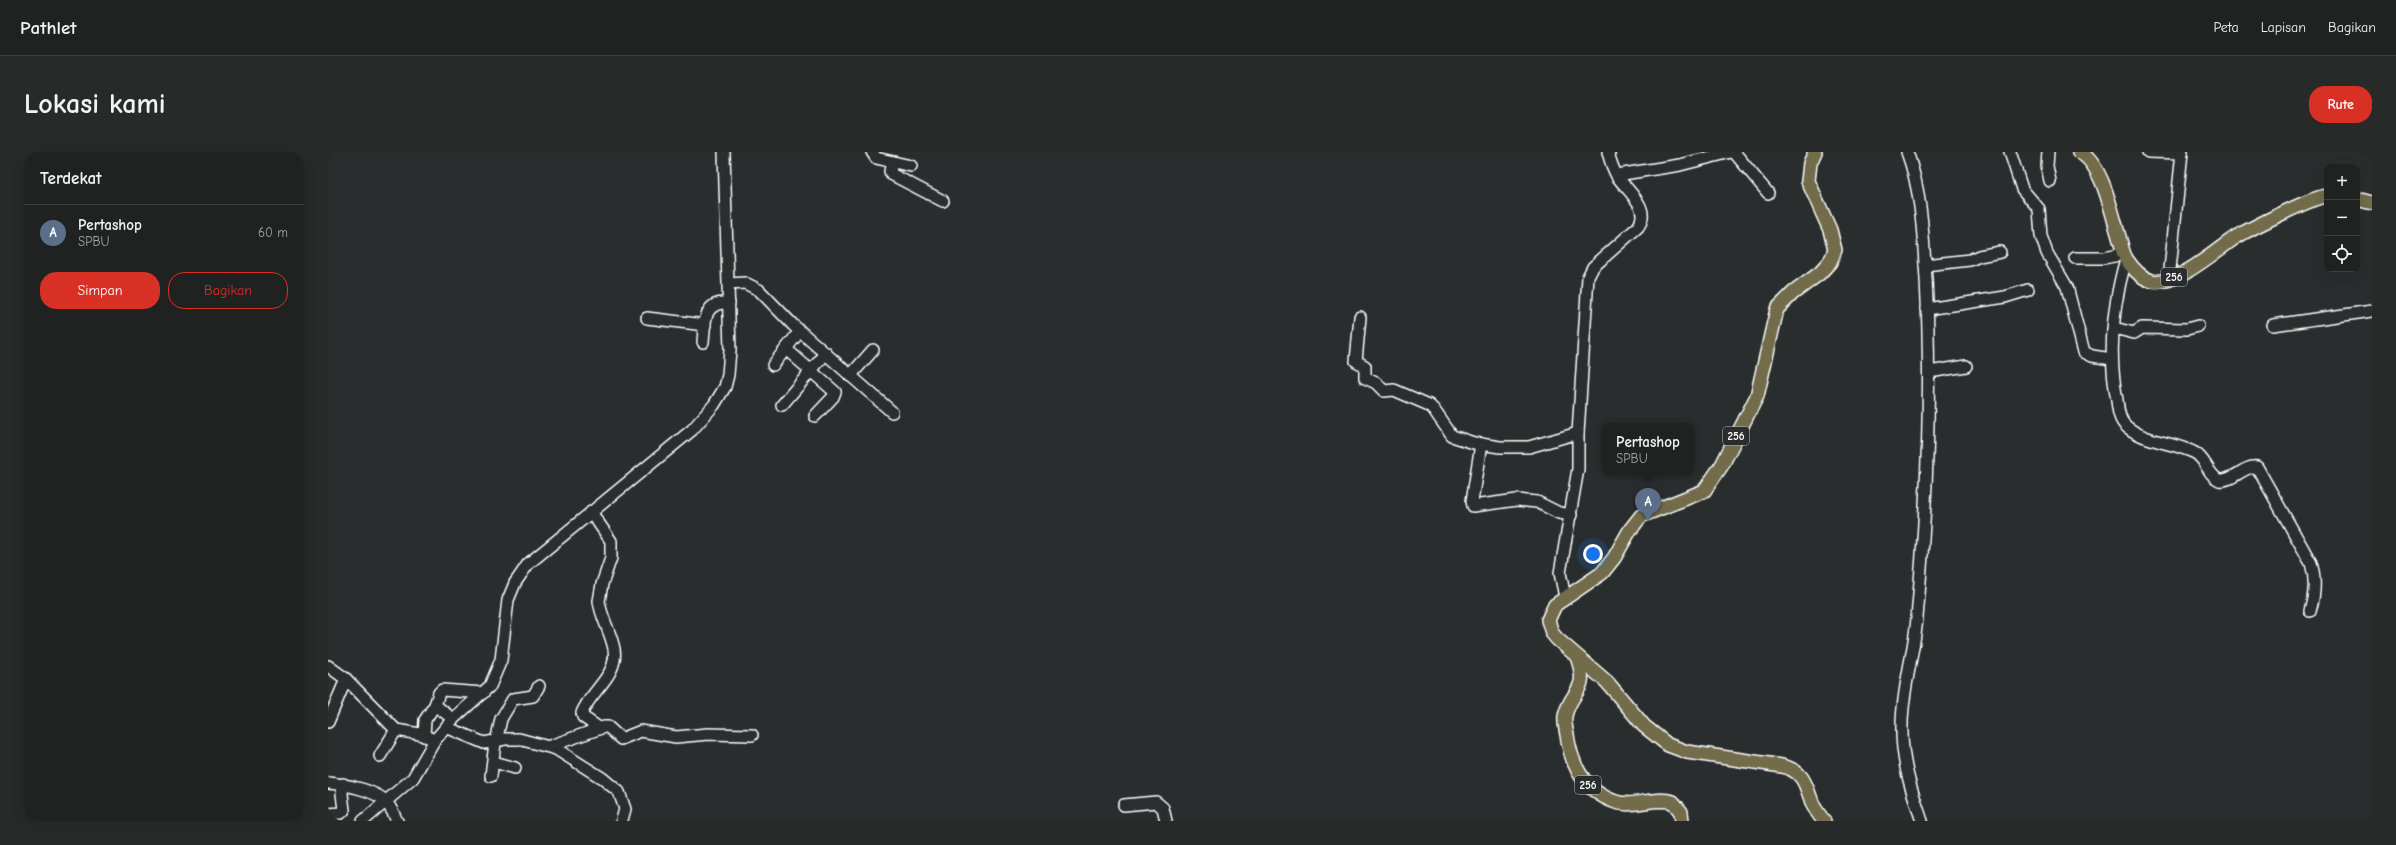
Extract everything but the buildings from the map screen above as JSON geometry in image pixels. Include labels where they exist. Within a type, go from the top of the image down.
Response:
[{"type":"main road","name":"256","points":[[1577,657],[1552,633],[1548,620],[1552,609],[1565,597],[1602,573],[1614,558],[1630,530],[1642,516],[1704,491],[1722,465],[1758,396],[1777,309],[1793,293],[1820,273],[1830,262],[1835,250],[1830,230],[1808,181],[1808,169],[1815,152]]},
{"type":"main road","name":"256","points":[[2079,152],[2086,156],[2096,169],[2125,257],[2143,278],[2153,281],[2169,279],[2206,258],[2238,236],[2309,201],[2324,197]]},
{"type":"main road","points":[[2360,200],[2372,202]]},
{"type":"main road","points":[[1577,657],[1582,681],[1595,679],[1607,682]]},
{"type":"main road","points":[[1577,657],[1607,682],[1644,726],[1668,745],[1687,752],[1782,766],[1793,769],[1804,779],[1813,804],[1824,821]]},
{"type":"main road","name":"256","points":[[1582,681],[1579,692],[1565,715],[1565,721],[1567,741],[1575,764],[1582,777],[1592,790],[1615,802],[1632,803],[1657,800],[1673,802],[1681,812],[1682,821]]},
{"type":"street","points":[[363,821],[413,778],[435,740],[450,723],[490,686],[499,668],[508,600],[515,583],[528,564],[677,443],[714,405],[725,386],[728,375],[730,350],[724,152]]},
{"type":"street","points":[[872,152],[876,158],[911,166]]},
{"type":"street","points":[[1565,597],[1561,582],[1560,567],[1571,515],[1578,469],[1578,433],[1588,277],[1593,267],[1638,227],[1642,220],[1642,211],[1638,202],[1617,175],[1608,152]]},
{"type":"street","points":[[1617,175],[1680,165],[1732,152],[1768,194]]},
{"type":"street","points":[[1907,152],[1918,196],[1925,265],[1929,372],[1927,471],[1918,606],[1902,724],[1906,772],[1922,821]]},
{"type":"street","points":[[2010,152],[2022,188],[2039,209],[2041,236],[2047,253],[2067,287],[2073,304],[2083,351],[2092,356],[2112,359]]},
{"type":"street","points":[[2048,152],[2047,166],[2050,181]]},
{"type":"street","points":[[2148,152],[2182,152],[2169,279]]},
{"type":"street","points":[[892,162],[890,171],[891,174],[943,200]]},
{"type":"street","points":[[1925,265],[1970,260],[1979,256],[2000,252]]},
{"type":"street","points":[[2075,258],[2125,257],[2114,328],[2112,359],[2114,384],[2120,418],[2129,429],[2140,435],[2195,453],[2219,480],[2232,478],[2253,466],[2258,468],[2311,564],[2314,580],[2313,601],[2310,611]]},
{"type":"street","points":[[729,284],[745,283],[759,290],[800,331],[892,412]]},
{"type":"street","points":[[1927,309],[2005,297],[2028,290]]},
{"type":"street","points":[[704,342],[706,319],[714,304],[729,303]]},
{"type":"street","points":[[2273,324],[2372,311]]},
{"type":"street","points":[[1360,317],[1356,361],[1365,366],[1365,378],[1376,383],[1384,391],[1394,390],[1429,405],[1452,436],[1478,444],[1529,447],[1578,433]]},
{"type":"street","points":[[647,318],[705,325]]},
{"type":"street","points":[[2114,328],[2134,333],[2142,328],[2187,329],[2198,326]]},
{"type":"street","points":[[773,365],[800,331]]},
{"type":"street","points":[[786,348],[835,392],[834,397],[815,416]]},
{"type":"street","points":[[850,376],[873,350]]},
{"type":"street","points":[[782,405],[810,369],[826,353]]},
{"type":"street","points":[[1929,372],[1966,366]]},
{"type":"street","points":[[1478,444],[1472,501],[1473,506],[1477,508],[1500,501],[1517,500],[1537,502],[1558,513],[1571,515]]},
{"type":"street","points":[[591,512],[609,536],[612,548],[599,601],[602,615],[614,646],[614,662],[610,673],[582,713],[583,718],[599,728]]},
{"type":"street","points":[[328,666],[346,679],[396,730],[435,740]]},
{"type":"street","points":[[328,722],[346,679]]},
{"type":"street","points":[[491,776],[501,719],[513,699],[533,696],[539,686]]},
{"type":"street","points":[[424,736],[425,720],[435,705],[439,692],[442,690],[483,693]]},
{"type":"street","points":[[435,705],[450,723],[480,742],[496,742],[505,739],[519,739],[550,746],[602,778],[616,789],[621,796],[625,809],[622,820]]},
{"type":"street","points":[[550,746],[599,728],[608,727],[622,739],[641,731],[676,736],[708,734],[752,735]]},
{"type":"street","points":[[380,756],[396,730]]},
{"type":"street","points":[[494,762],[515,768]]},
{"type":"street","points":[[328,783],[343,784],[370,793],[386,801],[397,821]]},
{"type":"street","points":[[328,814],[341,813],[344,810],[342,794],[343,784]]},
{"type":"street","points":[[1124,805],[1156,802],[1163,808],[1166,821]]},
{"type":"place","name":"Pertashop","points":[[1648,521]]}]
